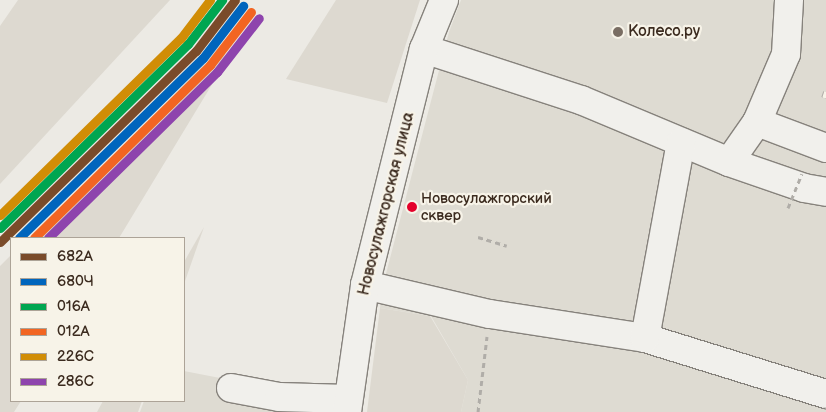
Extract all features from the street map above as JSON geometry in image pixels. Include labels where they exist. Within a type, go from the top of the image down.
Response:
[{"type":"main road","name":"Новосулажгорская улица","points":[[348,405],[365,285],[424,49],[444,0]]},
{"type":"main road","points":[[729,162],[757,122],[786,54],[789,0]]},
{"type":"main road","points":[[424,49],[581,100],[729,162],[804,188],[826,192]]},
{"type":"main road","points":[[757,122],[826,148]]},
{"type":"main road","points":[[645,338],[681,142]]},
{"type":"main road","points":[[365,285],[490,314],[645,338],[826,394]]},
{"type":"main road","points":[[231,388],[279,397],[348,405]]},
{"type":"path","points":[[788,208],[802,174]]},
{"type":"path","points":[[478,237],[507,246]]},
{"type":"path","points":[[478,412],[490,314]]},
{"type":"shaded area","points":[[18,0],[170,0],[0,184],[0,26]]},
{"type":"shaded area","points":[[336,0],[420,0],[387,103],[286,79]]},
{"type":"shaded area","points":[[461,0],[826,0],[826,412],[461,412],[468,380],[431,316],[380,308],[382,289],[449,32]]},
{"type":"shaded area","points":[[224,41],[225,63],[120,237],[31,237],[105,170]]},
{"type":"shaded area","points":[[204,227],[185,281],[185,260]]},
{"type":"shaded area","points":[[10,256],[10,402],[20,402],[14,412],[0,412],[0,266]]},
{"type":"shaded area","points":[[380,308],[430,316],[468,380],[461,412],[367,412]]},
{"type":"shaded area","points":[[185,371],[334,400],[333,412],[140,412],[144,402],[185,402]]},
{"type":"shaded area","points":[[102,402],[142,402],[138,412],[97,412]]},
{"type":"railway","points":[[824,98],[826,92]]},
{"type":"transit line","name":"226С","points":[[0,215],[181,38],[210,0]]},
{"type":"transit line","name":"016А","points":[[0,228],[188,44],[222,0]]},
{"type":"transit line","name":"682А","points":[[0,242],[196,51],[235,0]]},
{"type":"transit line","name":"680Ч","points":[[20,237],[203,58],[243,6]]},
{"type":"transit line","name":"012А","points":[[35,237],[210,65],[251,12]]},
{"type":"transit line","name":"286С","points":[[49,237],[217,72],[259,18]]},
{"type":"place","name":"Колесо.ру","points":[[618,32]]},
{"type":"place","name":"Новосулажгорский сквер","points":[[412,207]]}]
